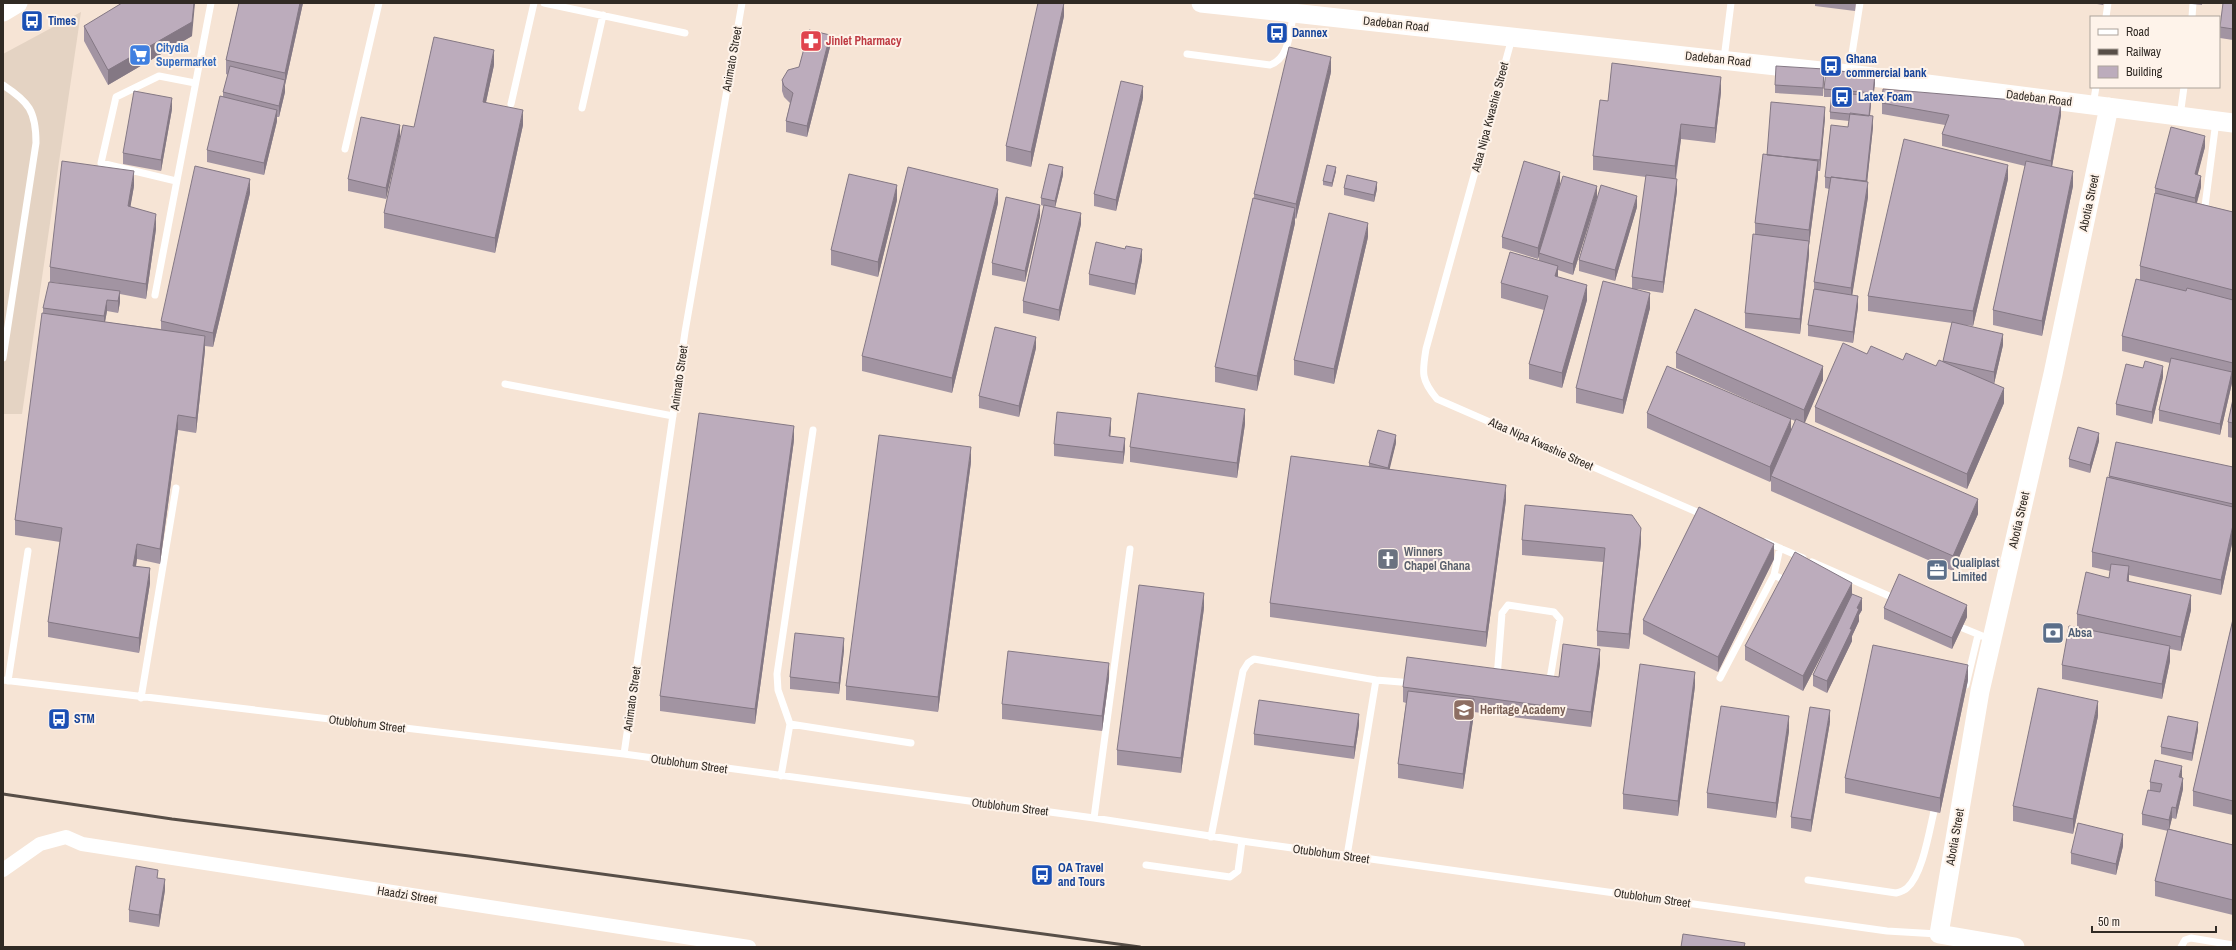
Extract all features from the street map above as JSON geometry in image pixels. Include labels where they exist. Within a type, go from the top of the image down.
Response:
[{"type":"street","points":[[3,12],[18,3]]},
{"type":"street","name":"Dadeban Road","points":[[1201,3],[1238,5],[1294,13],[2100,100],[2180,116],[2225,122]]},
{"type":"street","name":"Abotia Street","points":[[1938,934],[1980,691],[1985,637],[2053,374],[2100,100]]},
{"type":"street","name":"Haadzi Street","points":[[3,870],[40,844],[66,837],[82,844],[97,847],[749,947]]},
{"type":"street","name":"Otublohum Street","points":[[1938,934],[2015,947]]},
{"type":"lane","points":[[155,295],[211,3]]},
{"type":"lane","points":[[344,149],[379,3]]},
{"type":"lane","points":[[511,104],[534,3]]},
{"type":"lane","points":[[544,3],[685,33]]},
{"type":"lane","name":"Animato Street","points":[[624,754],[685,332],[742,3]]},
{"type":"lane","points":[[1724,60],[1731,3]]},
{"type":"lane","points":[[1849,74],[1860,3]]},
{"type":"lane","points":[[2106,16],[2108,3]]},
{"type":"lane","points":[[2192,16],[2194,3]]},
{"type":"lane","points":[[1187,54],[1270,65],[1278,62],[1284,55],[1294,13]]},
{"type":"lane","points":[[582,108],[603,15]]},
{"type":"lane","name":"Ataa Nipa Kwashie Street","points":[[1512,36],[1426,350],[1423,369],[1426,386],[1437,399],[1714,519]]},
{"type":"lane","points":[[176,181],[101,163],[116,97],[159,76],[195,83]]},
{"type":"lane","points":[[3,85],[21,97],[33,112],[36,125],[36,143],[3,358]]},
{"type":"lane","points":[[2180,116],[2184,88]]},
{"type":"lane","points":[[2203,223],[2225,122]]},
{"type":"lane","points":[[505,384],[673,416]]},
{"type":"lane","points":[[781,776],[790,724],[778,690],[777,674],[813,430]]},
{"type":"lane","points":[[141,698],[176,488]]},
{"type":"lane","points":[[1758,538],[1843,579],[1901,601]]},
{"type":"lane","points":[[1720,678],[1774,575],[1780,548]]},
{"type":"lane","points":[[1094,818],[1130,549]]},
{"type":"lane","points":[[5,681],[28,551]]},
{"type":"lane","points":[[1774,575],[1793,584]]},
{"type":"lane","points":[[1496,690],[1502,613],[1508,606],[1554,612],[1560,619],[1548,690]]},
{"type":"lane","points":[[1943,619],[1985,637],[1963,696]]},
{"type":"lane","points":[[1211,837],[1243,671],[1248,663],[1254,659],[1376,680],[1424,684]]},
{"type":"lane","points":[[1348,856],[1376,680]]},
{"type":"lane","name":"Otublohum Street","points":[[5,681],[624,754],[1094,818],[1211,837],[1887,931],[1938,934]]},
{"type":"lane","points":[[790,724],[910,743]]},
{"type":"lane","points":[[1808,880],[1896,893],[1907,889],[1914,879],[1920,865],[1937,796]]},
{"type":"lane","points":[[1146,865],[1230,877],[1238,871],[1242,841]]},
{"type":"lane","points":[[2181,947],[2185,940],[2191,938],[2233,945]]},
{"type":"shaded area","points":[[81,12],[22,414],[3,414],[3,54]]},
{"type":"building","points":[[122,3],[194,3],[192,22],[108,70],[84,26]]},
{"type":"building","points":[[239,3],[300,3],[285,73],[226,60]]},
{"type":"building","points":[[1038,3],[1064,3],[1031,152],[1006,146]]},
{"type":"building","points":[[2223,3],[2233,3],[2233,29],[2220,27]]},
{"type":"building","points":[[809,30],[830,35],[807,126],[786,121],[793,93],[784,86],[782,80],[788,70],[799,67]]},
{"type":"building","points":[[434,37],[494,50],[483,102],[523,110],[495,238],[384,213],[403,125],[414,127]]},
{"type":"building","points":[[1289,47],[1331,57],[1296,204],[1254,194]]},
{"type":"building","points":[[1612,63],[1721,77],[1715,128],[1681,124],[1675,166],[1593,156],[1600,100],[1608,101]]},
{"type":"building","points":[[230,66],[285,80],[279,106],[223,92]]},
{"type":"building","points":[[1776,66],[1824,69],[1823,88],[1775,85]]},
{"type":"building","points":[[1826,70],[1875,74],[1873,93],[1824,89]]},
{"type":"building","points":[[1121,81],[1143,86],[1116,200],[1094,194]]},
{"type":"building","points":[[1883,89],[2061,104],[2051,161],[1942,134],[1949,115],[1882,103]]},
{"type":"building","points":[[134,91],[172,98],[161,160],[123,153]]},
{"type":"building","points":[[1832,92],[1871,96],[1869,116],[1830,112]]},
{"type":"building","points":[[220,96],[277,110],[264,163],[207,150]]},
{"type":"building","points":[[1771,102],[1825,107],[1820,160],[1767,155]]},
{"type":"building","points":[[1850,113],[1873,116],[1866,181],[1825,177],[1831,125],[1848,127]]},
{"type":"building","points":[[361,117],[400,125],[386,188],[348,179]]},
{"type":"building","points":[[2171,127],[2205,136],[2195,174],[2201,176],[2195,198],[2155,188]]},
{"type":"building","points":[[1904,139],[2008,165],[1973,311],[1868,296]]},
{"type":"building","points":[[1763,154],[1818,161],[1809,230],[1755,223]]},
{"type":"building","points":[[62,161],[134,171],[128,206],[156,214],[146,284],[50,267]]},
{"type":"building","points":[[1524,161],[1560,172],[1538,248],[1502,237]]},
{"type":"building","points":[[2026,161],[2073,171],[2042,321],[1993,310]]},
{"type":"building","points":[[1049,164],[1063,167],[1055,201],[1041,198]]},
{"type":"building","points":[[1327,165],[1336,167],[1332,183],[1323,181]]},
{"type":"building","points":[[195,166],[250,179],[213,333],[161,321]]},
{"type":"building","points":[[908,167],[998,189],[952,378],[862,356]]},
{"type":"building","points":[[849,174],[897,185],[878,262],[831,250]]},
{"type":"building","points":[[1347,175],[1377,182],[1374,195],[1344,188]]},
{"type":"building","points":[[1646,175],[1677,179],[1663,282],[1632,277]]},
{"type":"building","points":[[1563,176],[1597,186],[1573,264],[1539,253]]},
{"type":"building","points":[[1831,177],[1868,182],[1851,288],[1814,282]]},
{"type":"building","points":[[1601,185],[1637,196],[1615,270],[1579,260]]},
{"type":"building","points":[[2155,193],[2233,212],[2233,290],[2140,266]]},
{"type":"building","points":[[1006,197],[1040,205],[1025,271],[992,263]]},
{"type":"building","points":[[1253,198],[1295,208],[1257,376],[1215,367]]},
{"type":"building","points":[[1044,205],[1081,213],[1059,310],[1023,301]]},
{"type":"building","points":[[1329,213],[1368,223],[1334,369],[1294,360]]},
{"type":"building","points":[[1753,234],[1809,241],[1800,319],[1745,313]]},
{"type":"building","points":[[1096,242],[1125,249],[1126,246],[1142,249],[1135,284],[1089,274]]},
{"type":"building","points":[[1510,252],[1558,266],[1555,276],[1587,285],[1562,373],[1529,364],[1548,296],[1501,283]]},
{"type":"building","points":[[2136,279],[2186,291],[2187,288],[2233,300],[2233,363],[2122,336]]},
{"type":"building","points":[[1603,281],[1650,293],[1623,400],[1576,388]]},
{"type":"building","points":[[49,282],[120,291],[118,301],[107,300],[104,316],[43,308]]},
{"type":"building","points":[[1814,289],[1858,296],[1853,332],[1808,325]]},
{"type":"building","points":[[1695,309],[1823,366],[1804,410],[1676,353]]},
{"type":"building","points":[[42,313],[205,336],[196,418],[178,415],[160,549],[137,544],[133,566],[150,568],[139,638],[48,622],[62,528],[15,520]]},
{"type":"building","points":[[1952,322],[2003,334],[1994,372],[1943,361]]},
{"type":"building","points":[[995,327],[1036,337],[1019,406],[979,396]]},
{"type":"building","points":[[1843,343],[1867,354],[1871,346],[1903,360],[1906,353],[1936,366],[1939,360],[2004,388],[1967,474],[1815,407]]},
{"type":"building","points":[[2171,358],[2232,372],[2220,424],[2159,410]]},
{"type":"building","points":[[2145,361],[2163,366],[2152,412],[2116,404],[2126,364],[2143,368]]},
{"type":"building","points":[[1667,366],[1791,419],[1770,467],[1647,413]]},
{"type":"building","points":[[1138,393],[1245,409],[1237,463],[1130,447]]},
{"type":"building","points":[[2233,399],[2233,423],[2228,422]]},
{"type":"building","points":[[1057,412],[1111,418],[1109,436],[1125,438],[1123,452],[1054,444]]},
{"type":"building","points":[[699,413],[794,426],[755,709],[660,696]]},
{"type":"building","points":[[1796,419],[1978,499],[1953,556],[1771,476]]},
{"type":"building","points":[[2078,427],[2099,433],[2090,465],[2069,459]]},
{"type":"building","points":[[1378,430],[1396,435],[1388,468],[1369,463]]},
{"type":"building","points":[[879,435],[971,447],[938,697],[846,686]]},
{"type":"building","points":[[2116,442],[2233,467],[2233,504],[2109,476]]},
{"type":"building","name":"Winners Chapel Ghana","points":[[1291,456],[1506,485],[1486,632],[1270,603]]},
{"type":"building","points":[[2107,477],[2233,507],[2233,525],[2221,580],[2092,552]]},
{"type":"building","points":[[1525,505],[1632,515],[1641,528],[1629,634],[1597,631],[1605,548],[1522,540]]},
{"type":"building","points":[[1699,507],[1774,544],[1718,657],[1643,620]]},
{"type":"building","points":[[1795,552],[1852,583],[1803,676],[1745,646]]},
{"type":"building","points":[[2111,564],[2129,566],[2127,581],[2191,595],[2181,637],[2077,614],[2086,572],[2109,578]]},
{"type":"building","points":[[1899,574],[1967,605],[1952,638],[1884,608]]},
{"type":"building","points":[[1139,585],[1204,593],[1181,758],[1117,750]]},
{"type":"building","points":[[1852,594],[1862,598],[1857,608],[1859,609],[1850,629],[1852,629],[1827,681],[1813,675]]},
{"type":"building","points":[[2233,619],[2233,801],[2193,791]]},
{"type":"building","points":[[2069,626],[2170,646],[2162,684],[2062,665]]},
{"type":"building","points":[[795,633],[844,638],[839,683],[790,677]]},
{"type":"building","points":[[1563,644],[1600,649],[1591,712],[1403,687],[1407,657],[1559,677]]},
{"type":"building","points":[[1873,645],[1968,665],[1940,798],[1845,778]]},
{"type":"building","points":[[1008,651],[1109,663],[1102,716],[1002,704]]},
{"type":"building","points":[[1640,664],[1695,672],[1678,801],[1623,794]]},
{"type":"building","points":[[2038,688],[2098,701],[2073,819],[2013,806]]},
{"type":"building","points":[[1408,691],[1474,699],[1463,774],[1398,764]]},
{"type":"building","points":[[1259,700],[1359,714],[1354,747],[1254,734]]},
{"type":"building","points":[[1721,706],[1789,716],[1776,803],[1707,793]]},
{"type":"building","points":[[1810,707],[1830,710],[1811,820],[1791,817]]},
{"type":"building","points":[[2168,716],[2198,722],[2192,753],[2161,747]]},
{"type":"building","points":[[2155,760],[2182,766],[2179,777],[2183,778],[2176,808],[2172,807],[2169,820],[2142,814],[2148,790],[2160,792],[2162,784],[2150,782]]},
{"type":"building","points":[[2078,823],[2123,834],[2116,864],[2071,853]]},
{"type":"building","points":[[2168,829],[2233,845],[2233,900],[2155,881]]},
{"type":"building","points":[[136,866],[158,870],[157,878],[165,879],[159,915],[129,910]]},
{"type":"building","points":[[1683,934],[1745,943],[1744,947],[1681,947]]},
{"type":"railway","points":[[3,794],[172,819],[469,856],[1140,947]]},
{"type":"place","name":"Times","points":[[32,21]]},
{"type":"place","name":"Dannex","points":[[1277,33]]},
{"type":"place","name":"Jinlet Pharmacy","points":[[811,41]]},
{"type":"place","name":"Citydia Supermarket","points":[[140,55]]},
{"type":"place","name":"Ghana commercial bank","points":[[1831,66]]},
{"type":"place","name":"Latex Foam","points":[[1842,97]]},
{"type":"place","name":"Winners Chapel Ghana","points":[[1388,559]]},
{"type":"place","name":"Qualiplast Limited","points":[[1937,570]]},
{"type":"place","name":"Absa","points":[[2053,633]]},
{"type":"place","name":"Heritage Academy","points":[[1464,710]]},
{"type":"place","name":"STM","points":[[59,719]]},
{"type":"place","name":"OA Travel and Tours","points":[[1042,875]]}]
